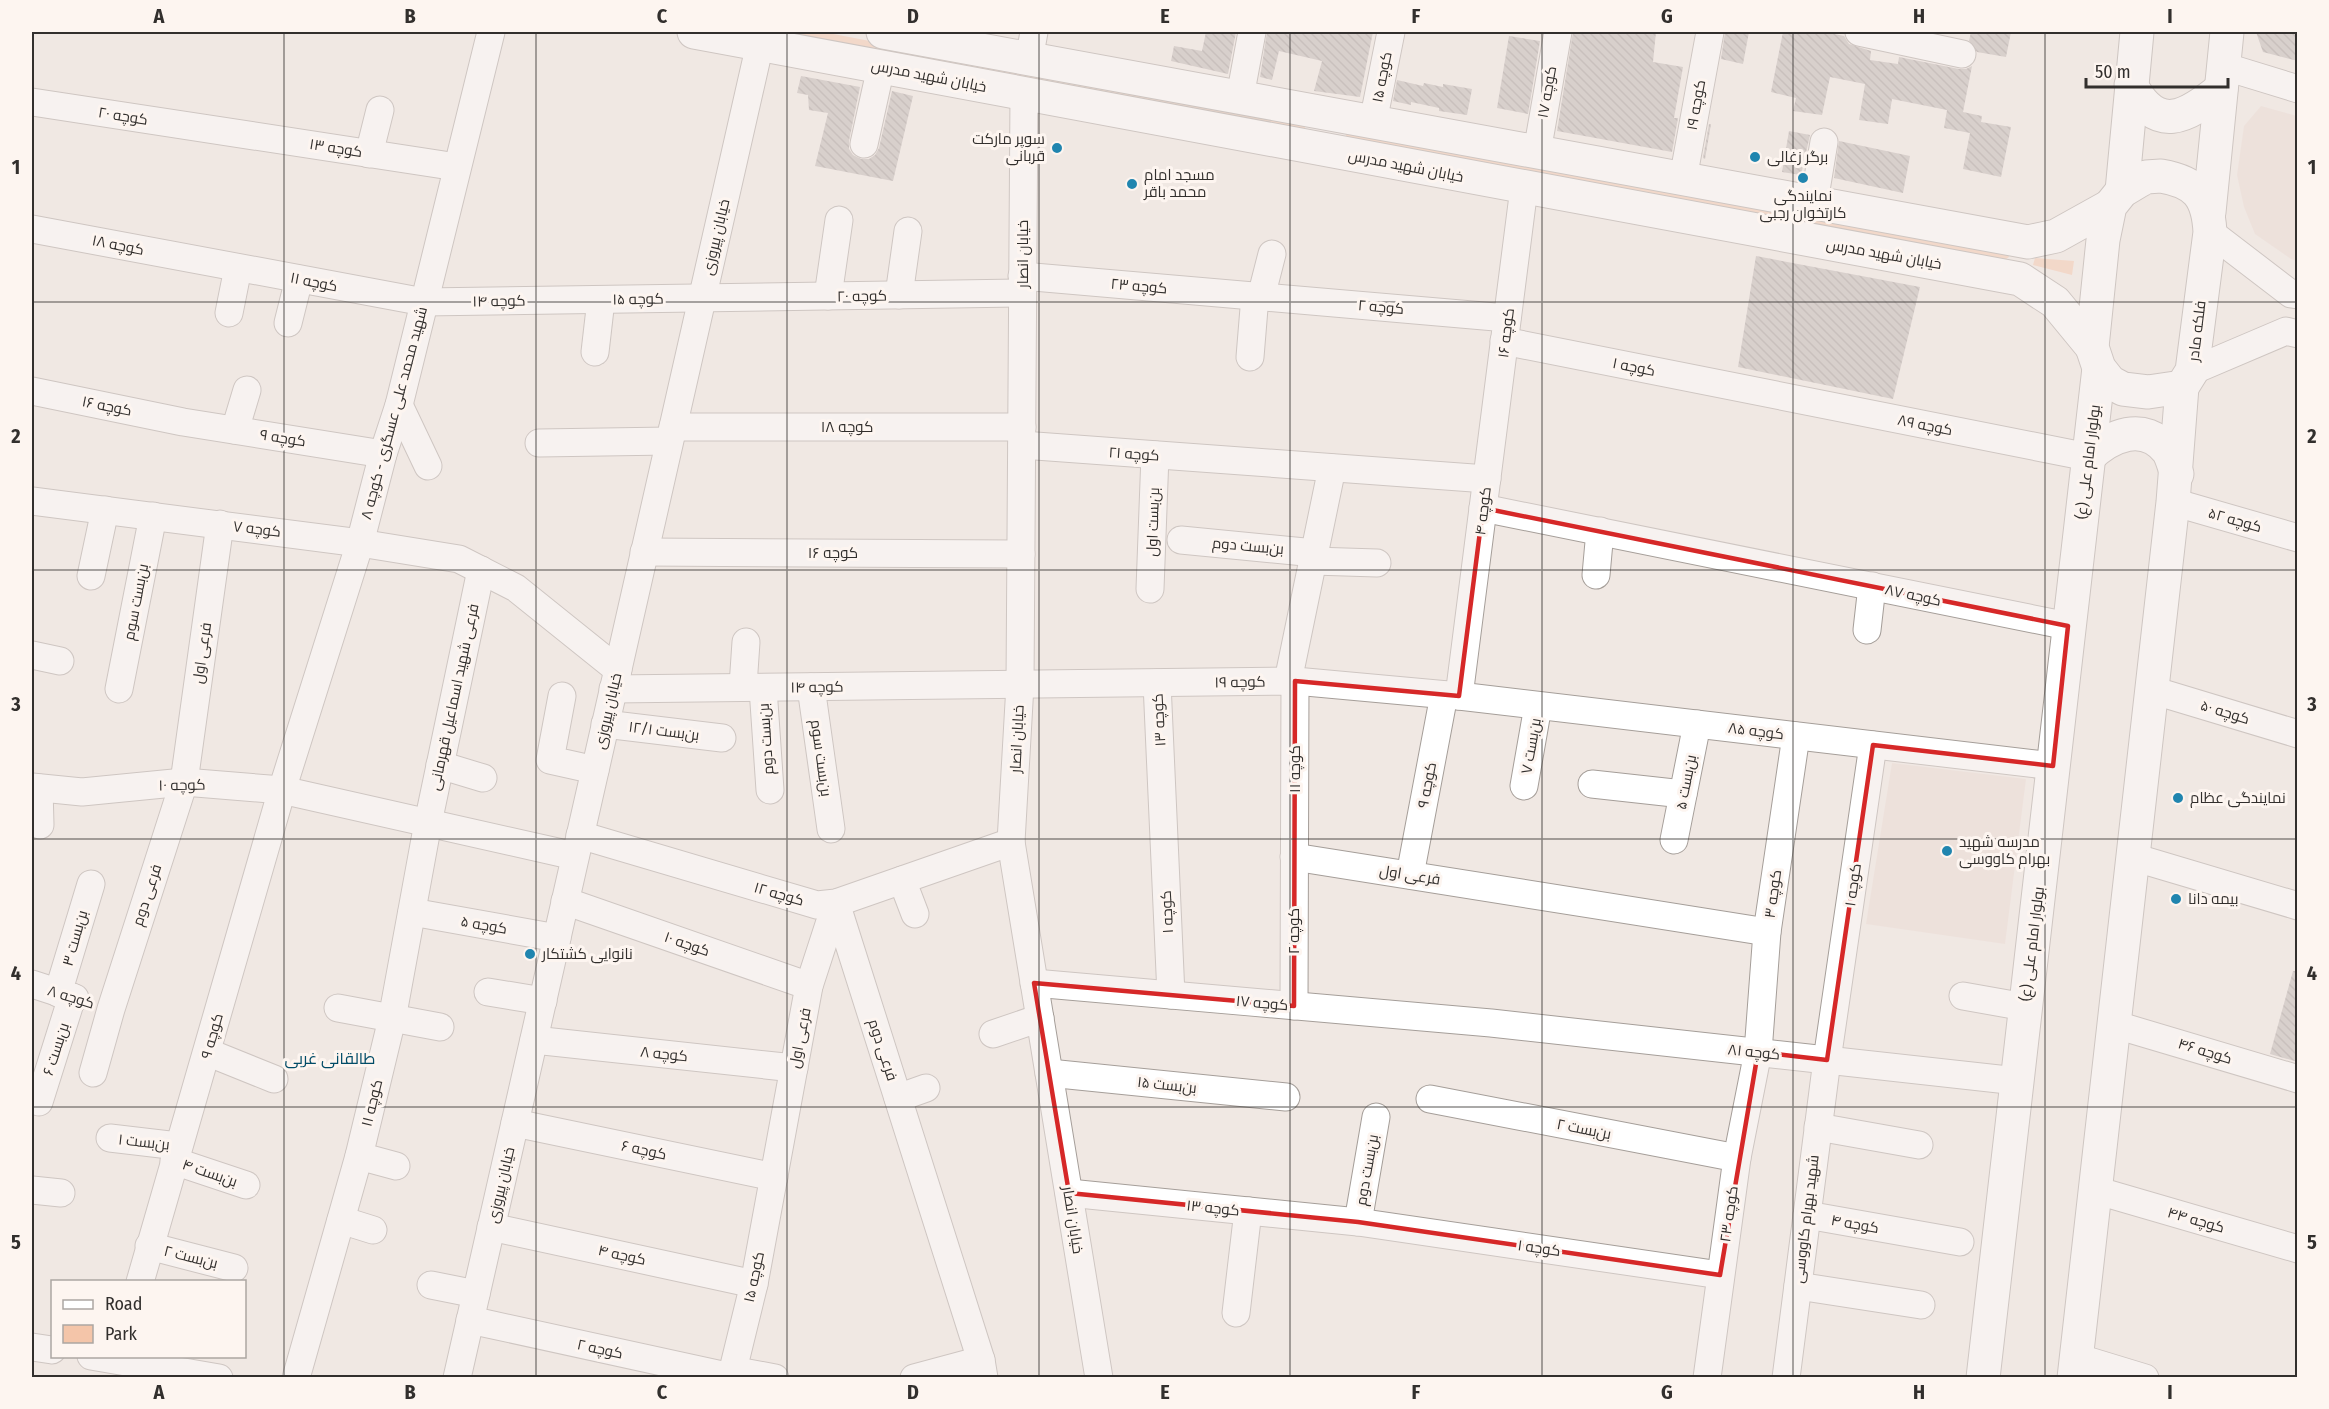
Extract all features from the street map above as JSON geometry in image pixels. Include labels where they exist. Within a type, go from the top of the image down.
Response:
[{"type":"main road","name":"خیابان شهید مدرس","points":[[694,32],[2020,279],[2055,302],[2096,358]]},
{"type":"main road","points":[[883,32],[1031,46],[1239,97],[2028,242],[2056,236],[2116,199],[2146,177],[2160,176],[2182,180],[2198,193],[2209,222]]},
{"type":"main road","points":[[2075,1367],[2187,379],[2148,392],[2123,389],[2110,382],[2096,358],[2103,240],[2116,199],[2137,32]]},
{"type":"main road","points":[[2209,222],[2227,32]]},
{"type":"main road","points":[[2131,85],[2146,108],[2158,115],[2178,116],[2191,111],[2222,78]]},
{"type":"main road","name":"فلکه مادر","points":[[2187,379],[2209,222]]},
{"type":"main road","points":[[2020,279],[2028,242]]},
{"type":"main road","name":"بولوار امام علی (ع)","points":[[1983,1377],[2088,458],[2096,358]]},
{"type":"main road","points":[[2088,458],[2106,442],[2119,436],[2130,434],[2145,436],[2156,440],[2169,452],[2175,488]]},
{"type":"street","name":"شهید محمد علی عسگری - کوچه ۸","points":[[282,790],[360,543],[383,453],[399,405],[490,32]]},
{"type":"street","points":[[1239,97],[1252,32]]},
{"type":"street","name":"کوچه ۱۵","points":[[1373,122],[1391,32]]},
{"type":"street","name":"کوچه ۱۷","points":[[1537,152],[1557,32]]},
{"type":"street","name":"کوچه ۱۹","points":[[1683,179],[1710,32]]},
{"type":"street","points":[[1859,32],[1962,54]]},
{"type":"street","name":"خیابان پیروزی","points":[[457,1377],[759,44]]},
{"type":"street","points":[[864,144],[881,67]]},
{"type":"street","points":[[2222,78],[2298,89]]},
{"type":"street","name":"خیابان انصار","points":[[1024,94],[1020,684],[1011,842],[1069,1193],[1106,1377]]},
{"type":"street","name":"کوچه ۲۰","points":[[32,102],[214,130]]},
{"type":"street","points":[[369,153],[380,110]]},
{"type":"street","name":"کوچه ۱۳","points":[[214,130],[457,167]]},
{"type":"street","points":[[1814,202],[1824,142]]},
{"type":"street","name":"کوچه ۱۶","points":[[1487,479],[1524,188]]},
{"type":"street","points":[[828,296],[839,220]]},
{"type":"street","points":[[2209,222],[2291,294],[2298,296]]},
{"type":"street","name":"کوچه ۱۸","points":[[32,229],[205,261]]},
{"type":"street","points":[[899,295],[908,231]]},
{"type":"street","points":[[1250,357],[1258,296],[1272,254]]},
{"type":"street","name":"کوچه ۱۱","points":[[205,261],[424,302]]},
{"type":"street","points":[[229,313],[238,268]]},
{"type":"street","points":[[288,323],[299,279]]},
{"type":"street","name":"کوچه ۲۰","points":[[702,298],[899,295],[1022,284]]},
{"type":"street","name":"کوچه ۲۳","points":[[1022,284],[1258,296]]},
{"type":"street","name":"کوچه ۲","points":[[1258,296],[1506,330]]},
{"type":"street","name":"کوچه ۱۵","points":[[588,300],[702,298]]},
{"type":"street","points":[[588,300],[596,352]]},
{"type":"street","name":"کوچه ۱۴","points":[[424,302],[588,300]]},
{"type":"street","name":"کوچه ۱","points":[[1506,330],[1763,393]]},
{"type":"street","points":[[2187,379],[2286,331],[2298,334]]},
{"type":"street","points":[[235,430],[247,390]]},
{"type":"street","name":"کوچه ۱۶","points":[[32,391],[183,422]]},
{"type":"street","name":"کوچه ۸۹","points":[[1763,393],[2088,458]]},
{"type":"street","points":[[399,405],[428,466]]},
{"type":"street","name":"کوچه ۹","points":[[183,422],[383,453]]},
{"type":"street","points":[[539,443],[671,434]]},
{"type":"street","name":"کوچه ۱۸","points":[[671,434],[1022,436]]},
{"type":"street","name":"کوچه ۲۱","points":[[1022,436],[1155,455],[1247,462]]},
{"type":"street","name":"بن‌بست اول","points":[[1150,589],[1155,455]]},
{"type":"street","name":"کوچه ۴","points":[[1247,462],[1487,479],[1452,695]]},
{"type":"street","points":[[1292,681],[1332,468]]},
{"type":"street","name":"کوچه ۵۲","points":[[2175,488],[2298,538]]},
{"type":"street","points":[[32,506],[105,510],[153,516]]},
{"type":"street","points":[[1483,508],[1600,531],[1596,575]]},
{"type":"street","points":[[91,576],[105,510]]},
{"type":"street","name":"کوچه ۷","points":[[153,516],[360,543]]},
{"type":"street","name":"بن‌بست سوم","points":[[119,689],[153,516]]},
{"type":"street","name":"فرعی اول","points":[[184,782],[220,524]]},
{"type":"street","name":"کوچه ۸۷","points":[[1600,531],[2068,627]]},
{"type":"street","name":"بن‌بست دوم","points":[[1181,540],[1314,557]]},
{"type":"street","points":[[360,543],[459,559],[516,588],[615,679]]},
{"type":"street","name":"کوچه ۱۶","points":[[644,552],[1021,554]]},
{"type":"street","points":[[1314,557],[1377,563]]},
{"type":"street","name":"فرعی شهید اسماعیل قهرمانی","points":[[428,823],[481,570]]},
{"type":"street","points":[[1866,630],[1872,586]]},
{"type":"street","points":[[746,642],[753,687]]},
{"type":"street","points":[[32,655],[60,660]]},
{"type":"street","name":"کوچه ۱۴","points":[[615,679],[753,687],[1020,684]]},
{"type":"street","name":"کوچه ۱۹","points":[[1020,684],[1292,681],[1452,695]]},
{"type":"street","name":"کوچه ۱۱","points":[[1292,681],[1294,856]]},
{"type":"street","name":"کوچه ۱۳","points":[[1157,683],[1164,829]]},
{"type":"street","name":"بن‌بست دوم","points":[[753,687],[770,790]]},
{"type":"street","name":"بن‌بست سوم","points":[[811,687],[831,830]]},
{"type":"street","name":"کوچه ۵۰","points":[[2152,690],[2298,734]]},
{"type":"street","name":"کوچه ۹","points":[[1410,875],[1452,695]]},
{"type":"street","name":"کوچه ۸۵","points":[[1452,695],[2053,766]]},
{"type":"street","points":[[562,696],[550,760],[595,770]]},
{"type":"street","name":"بن‌بست ۷","points":[[1524,786],[1538,705]]},
{"type":"street","name":"بن‌بست ۱۲/۱","points":[[605,724],[722,738]]},
{"type":"street","name":"بن‌بست ۵","points":[[1674,840],[1697,724]]},
{"type":"street","name":"کوچه ۳","points":[[1758,1052],[1767,932],[1796,736]]},
{"type":"street","name":"کوچه ۱","points":[[1827,1060],[1873,745]]},
{"type":"street","points":[[440,765],[483,778]]},
{"type":"street","name":"کوچه ۱۰","points":[[35,788],[82,792],[184,782],[282,790]]},
{"type":"street","name":"فرعی دوم","points":[[93,1072],[184,782]]},
{"type":"street","points":[[1592,784],[1683,794]]},
{"type":"street","points":[[35,788],[40,825]]},
{"type":"street","points":[[282,790],[428,823],[578,846]]},
{"type":"street","name":"کوچه ۹","points":[[140,1280],[148,1246],[207,1052],[282,790]]},
{"type":"street","name":"کوچه ۱۱","points":[[296,1377],[359,1156],[392,1019],[428,823]]},
{"type":"street","name":"کوچه ۱","points":[[1164,829],[1171,995]]},
{"type":"street","name":"کوچه ۱۲","points":[[578,846],[817,905],[836,903],[1011,842]]},
{"type":"street","name":"کوچه ۲","points":[[1294,856],[1294,1006]]},
{"type":"street","name":"فرعی اول","points":[[1294,856],[1767,932]]},
{"type":"street","points":[[2133,857],[2298,906]]},
{"type":"street","points":[[902,880],[915,914]]},
{"type":"street","name":"بن‌بست ۳","points":[[65,995],[91,884]]},
{"type":"street","name":"کوچه ۱۰","points":[[565,901],[810,986]]},
{"type":"street","name":"فرعی اول","points":[[774,1177],[810,986],[836,903]]},
{"type":"street","name":"فرعی دوم","points":[[836,903],[871,979],[897,1060],[898,1098],[983,1369]]},
{"type":"street","name":"کوچه ۵","points":[[412,912],[557,938]]},
{"type":"street","name":"کوچه ۱۷","points":[[1034,983],[1491,1023]]},
{"type":"street","name":"کوچه ۸","points":[[32,984],[111,1009]]},
{"type":"street","points":[[489,992],[543,1000]]},
{"type":"street","name":"بن‌بست ۶","points":[[39,1102],[65,995]]},
{"type":"street","points":[[1963,996],[2025,1007]]},
{"type":"street","points":[[338,1008],[440,1027]]},
{"type":"street","points":[[993,1034],[1040,1018]]},
{"type":"street","name":"کوچه ۸۱","points":[[1491,1023],[2016,1081]]},
{"type":"street","name":"کوچه ۴۶","points":[[2113,1024],[2298,1079]]},
{"type":"street","name":"کوچه ۸","points":[[534,1040],[794,1068]]},
{"type":"street","points":[[207,1052],[274,1079]]},
{"type":"street","name":"کوچه ۲۳","points":[[1707,1377],[1737,1158],[1758,1052]]},
{"type":"street","name":"شهید بهرام کاووسی","points":[[1786,1377],[1827,1060]]},
{"type":"street","name":"بن‌بست ۱۵","points":[[1049,1073],[1286,1097]]},
{"type":"street","points":[[898,1098],[926,1088]]},
{"type":"street","name":"بن‌بست ۲","points":[[1430,1099],[1737,1158]]},
{"type":"street","name":"بن‌بست دوم","points":[[1358,1222],[1376,1117]]},
{"type":"street","name":"کوچه ۶","points":[[515,1123],[774,1177]]},
{"type":"street","points":[[1818,1127],[1919,1145]]},
{"type":"street","name":"بن‌بست ۱","points":[[110,1138],[176,1153]]},
{"type":"street","name":"بن‌بست ۴","points":[[176,1153],[246,1185]]},
{"type":"street","points":[[359,1156],[396,1166]]},
{"type":"street","name":"کوچه ۱۵","points":[[731,1375],[754,1284],[774,1177]]},
{"type":"street","points":[[32,1190],[61,1193]]},
{"type":"street","name":"کوچه ۴۴","points":[[2095,1190],[2298,1249]]},
{"type":"street","name":"کوچه ۱۳","points":[[1069,1193],[1358,1222]]},
{"type":"street","points":[[1236,1313],[1248,1211]]},
{"type":"street","name":"کوچه ۴","points":[[1807,1215],[1960,1242]]},
{"type":"street","points":[[340,1220],[373,1230]]},
{"type":"street","name":"کوچه ۱","points":[[1358,1222],[1720,1275]]},
{"type":"street","name":"کوچه ۴","points":[[491,1227],[754,1284]]},
{"type":"street","name":"بن‌بست ۲","points":[[148,1246],[234,1268]]},
{"type":"street","points":[[431,1285],[476,1294]]},
{"type":"street","points":[[1798,1286],[1921,1305]]},
{"type":"street","name":"کوچه ۲","points":[[470,1320],[731,1375]]},
{"type":"street","points":[[32,1347],[51,1350]]},
{"type":"street","points":[[97,1358],[118,1365],[216,1377]]},
{"type":"street","points":[[2075,1367],[2145,1377]]},
{"type":"street","points":[[914,1377],[983,1369]]},
{"type":"street","points":[[731,1375],[775,1377]]},
{"type":"highlighted area","points":[[1483,508],[2068,626],[2053,766],[1873,745],[1827,1060],[1758,1052],[1720,1275],[1358,1222],[1069,1193],[1034,983],[1294,1006],[1295,681],[1459,696]]},
{"type":"shaded area","points":[[2261,106],[2297,116],[2297,261],[2255,234],[2244,207],[2237,175],[2244,126]]},
{"type":"shaded area","name":"مدرسه شهید بهرام کاووسی","points":[[1892,763],[2026,779],[2005,944],[1866,924]]},
{"type":"green space","points":[[771,32],[823,32],[1305,125],[1305,128],[1303,130]]},
{"type":"green space","points":[[1345,132],[2008,254],[2009,257],[2006,259],[1983,258],[1347,139]]},
{"type":"green space","points":[[2035,258],[2074,261],[2072,275],[2033,265]]},
{"type":"building","points":[[1206,32],[1236,32],[1228,74],[1171,61],[1174,46],[1202,51]]},
{"type":"building","points":[[1267,32],[1373,32],[1360,97],[1314,91],[1322,61],[1279,51],[1272,80],[1260,77]]},
{"type":"building","points":[[1573,32],[1656,32],[1653,62],[1683,67],[1674,118],[1678,118],[1672,152],[1557,131]]},
{"type":"building","points":[[1725,32],[1749,32],[1743,64],[1721,59]]},
{"type":"building","points":[[1783,32],[1824,34],[1825,32],[1844,36],[1849,44],[1871,51],[1870,60],[1898,64],[1899,57],[1959,69],[1972,66],[1963,112],[1982,116],[1981,122],[2011,127],[2001,177],[1963,169],[1970,133],[1944,128],[1947,110],[1892,99],[1888,124],[1859,120],[1865,84],[1830,77],[1822,115],[1793,111],[1796,98],[1771,92]]},
{"type":"building","points":[[1971,32],[2011,32],[2006,57],[1977,52],[1969,41]]},
{"type":"building","points":[[2256,32],[2298,32],[2298,61],[2263,52]]},
{"type":"building","points":[[1509,36],[1540,41],[1528,114],[1497,108]]},
{"type":"building","points":[[801,76],[860,87],[849,149],[853,155],[861,159],[869,159],[879,148],[892,91],[913,96],[893,181],[815,166],[828,113],[809,110],[808,95],[797,93]]},
{"type":"building","points":[[1397,80],[1423,86],[1424,83],[1443,87],[1443,84],[1472,89],[1467,115],[1439,111],[1439,108],[1411,102],[1411,105],[1393,101]]},
{"type":"building","points":[[1709,124],[1711,124],[1705,159],[1703,158]]},
{"type":"building","points":[[1789,131],[1810,135],[1801,175],[1782,172]]},
{"type":"building","points":[[1839,141],[1910,156],[1903,193],[1834,178]]},
{"type":"building","points":[[1756,256],[1920,287],[1893,399],[1738,367]]},
{"type":"building","points":[[2293,971],[2298,971],[2298,1062],[2270,1054]]},
{"type":"place","name":"سوپر مارکت قربانی","points":[[1057,148]]},
{"type":"place","name":"برگر زغالی","points":[[1755,157]]},
{"type":"place","name":"نمایندگی کارتخوان رجبی","points":[[1803,178]]},
{"type":"place","name":"مسجد امام محمد باقر","points":[[1132,184]]},
{"type":"place","name":"نمایندگی عظام","points":[[2178,798]]},
{"type":"place","name":"مدرسه شهید بهرام کاووسی","points":[[1947,851]]},
{"type":"place","name":"بیمه دانا","points":[[2176,899]]},
{"type":"place","name":"نانوایی کشتکار","points":[[530,954]]},
{"type":"district","name":"طالقانی غربی","points":[[330,1058]]}]
